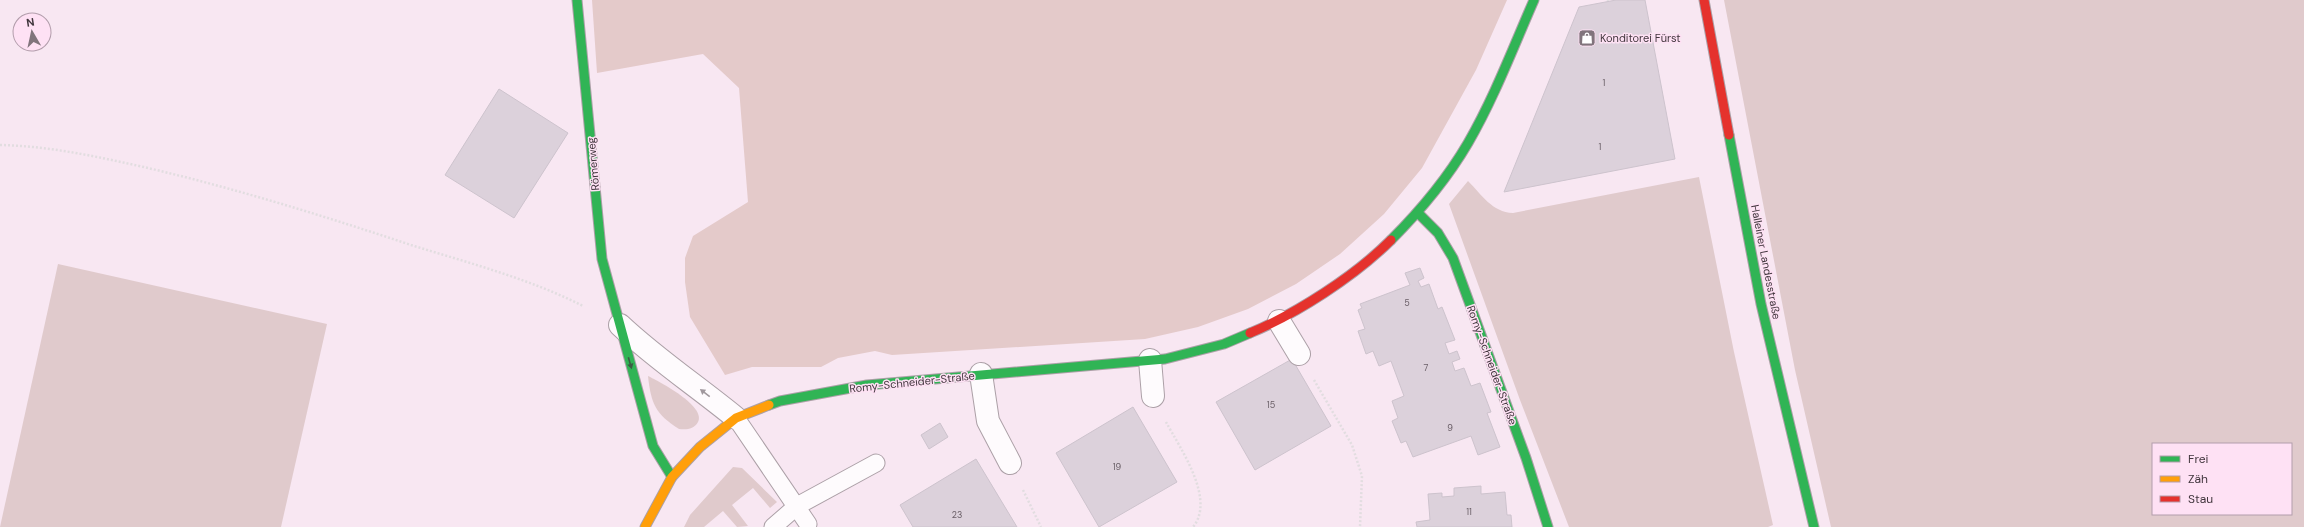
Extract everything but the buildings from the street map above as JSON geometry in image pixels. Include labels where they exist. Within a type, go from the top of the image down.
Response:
[{"type":"street","name":"Römerweg","points":[[577,0],[602,259],[653,446],[672,478]]},
{"type":"street","name":"Romy-Schneider-Straße","points":[[645,527],[672,478],[700,447],[736,418],[780,401],[867,385],[1165,359],[1224,344],[1279,321],[1371,260],[1418,213],[1440,185],[1468,143],[1500,78],[1534,0]]},
{"type":"street","name":"Halleiner Landesstraße","points":[[1704,0],[1761,304],[1814,527]]},
{"type":"street","name":"Romy-Schneider-Straße","points":[[1418,213],[1438,234],[1453,258],[1526,458],[1548,527]]},
{"type":"street","points":[[1279,321],[1299,354]]},
{"type":"street","points":[[620,325],[647,351],[705,392],[736,418]]},
{"type":"street","points":[[1150,360],[1153,396]]},
{"type":"street","name":"Romy-Schneider-Straße","points":[[981,374],[988,421],[1010,463]]},
{"type":"lane","points":[[736,418],[808,524]]},
{"type":"lane","points":[[773,527],[797,506],[876,463]]},
{"type":"path","points":[[0,145],[93,156],[198,180],[303,209],[521,281],[571,300],[620,325]]},
{"type":"path","points":[[1299,354],[1352,446],[1362,476],[1360,527]]},
{"type":"path","points":[[1153,396],[1196,478],[1202,507],[1193,527]]},
{"type":"path","points":[[1010,463],[1041,527]]},
{"type":"shaded area","points":[[592,0],[1507,0],[1476,70],[1422,168],[1384,214],[1340,254],[1296,284],[1248,309],[1198,327],[1145,339],[892,355],[875,351],[838,358],[821,367],[752,367],[725,375],[690,317],[685,282],[685,258],[693,236],[748,202],[739,88],[703,54],[597,73]]},
{"type":"shaded area","points":[[1724,0],[2304,0],[2304,527],[1831,527],[1795,370]]},
{"type":"shaded area","points":[[1699,177],[1734,352],[1773,525],[1768,527],[1569,527],[1520,400],[1449,204],[1468,181],[1493,206],[1499,210],[1513,213]]},
{"type":"shaded area","points":[[58,264],[327,324],[281,527],[0,527]]},
{"type":"shaded area","points":[[648,376],[680,395],[695,409],[699,416],[698,422],[692,428],[679,429],[659,413],[653,401]]},
{"type":"shaded area","points":[[733,467],[742,468],[777,502],[770,508],[753,488],[732,505],[748,526],[737,527],[723,511],[704,527],[684,527],[690,515]]},
{"type":"traffic: fast","points":[[577,0],[602,259],[653,446],[672,477]]},
{"type":"traffic: fast","points":[[1391,240],[1432,194],[1468,143],[1495,91],[1534,0]]},
{"type":"traffic: fast","points":[[1729,135],[1761,304],[1814,527]]},
{"type":"traffic: fast","points":[[1418,213],[1438,233],[1453,258],[1526,458],[1548,527]]},
{"type":"traffic: fast","points":[[769,405],[780,401],[867,385],[1165,359],[1224,344],[1250,333]]},
{"type":"traffic: slow","points":[[645,527],[672,477],[700,447],[736,418],[769,405]]},
{"type":"traffic: jam","points":[[1704,0],[1729,135]]},
{"type":"traffic: jam","points":[[1250,333],[1286,316],[1324,293],[1360,267],[1391,240]]},
{"type":"place","name":"Konditorei Fürst","points":[[1587,38]]}]
